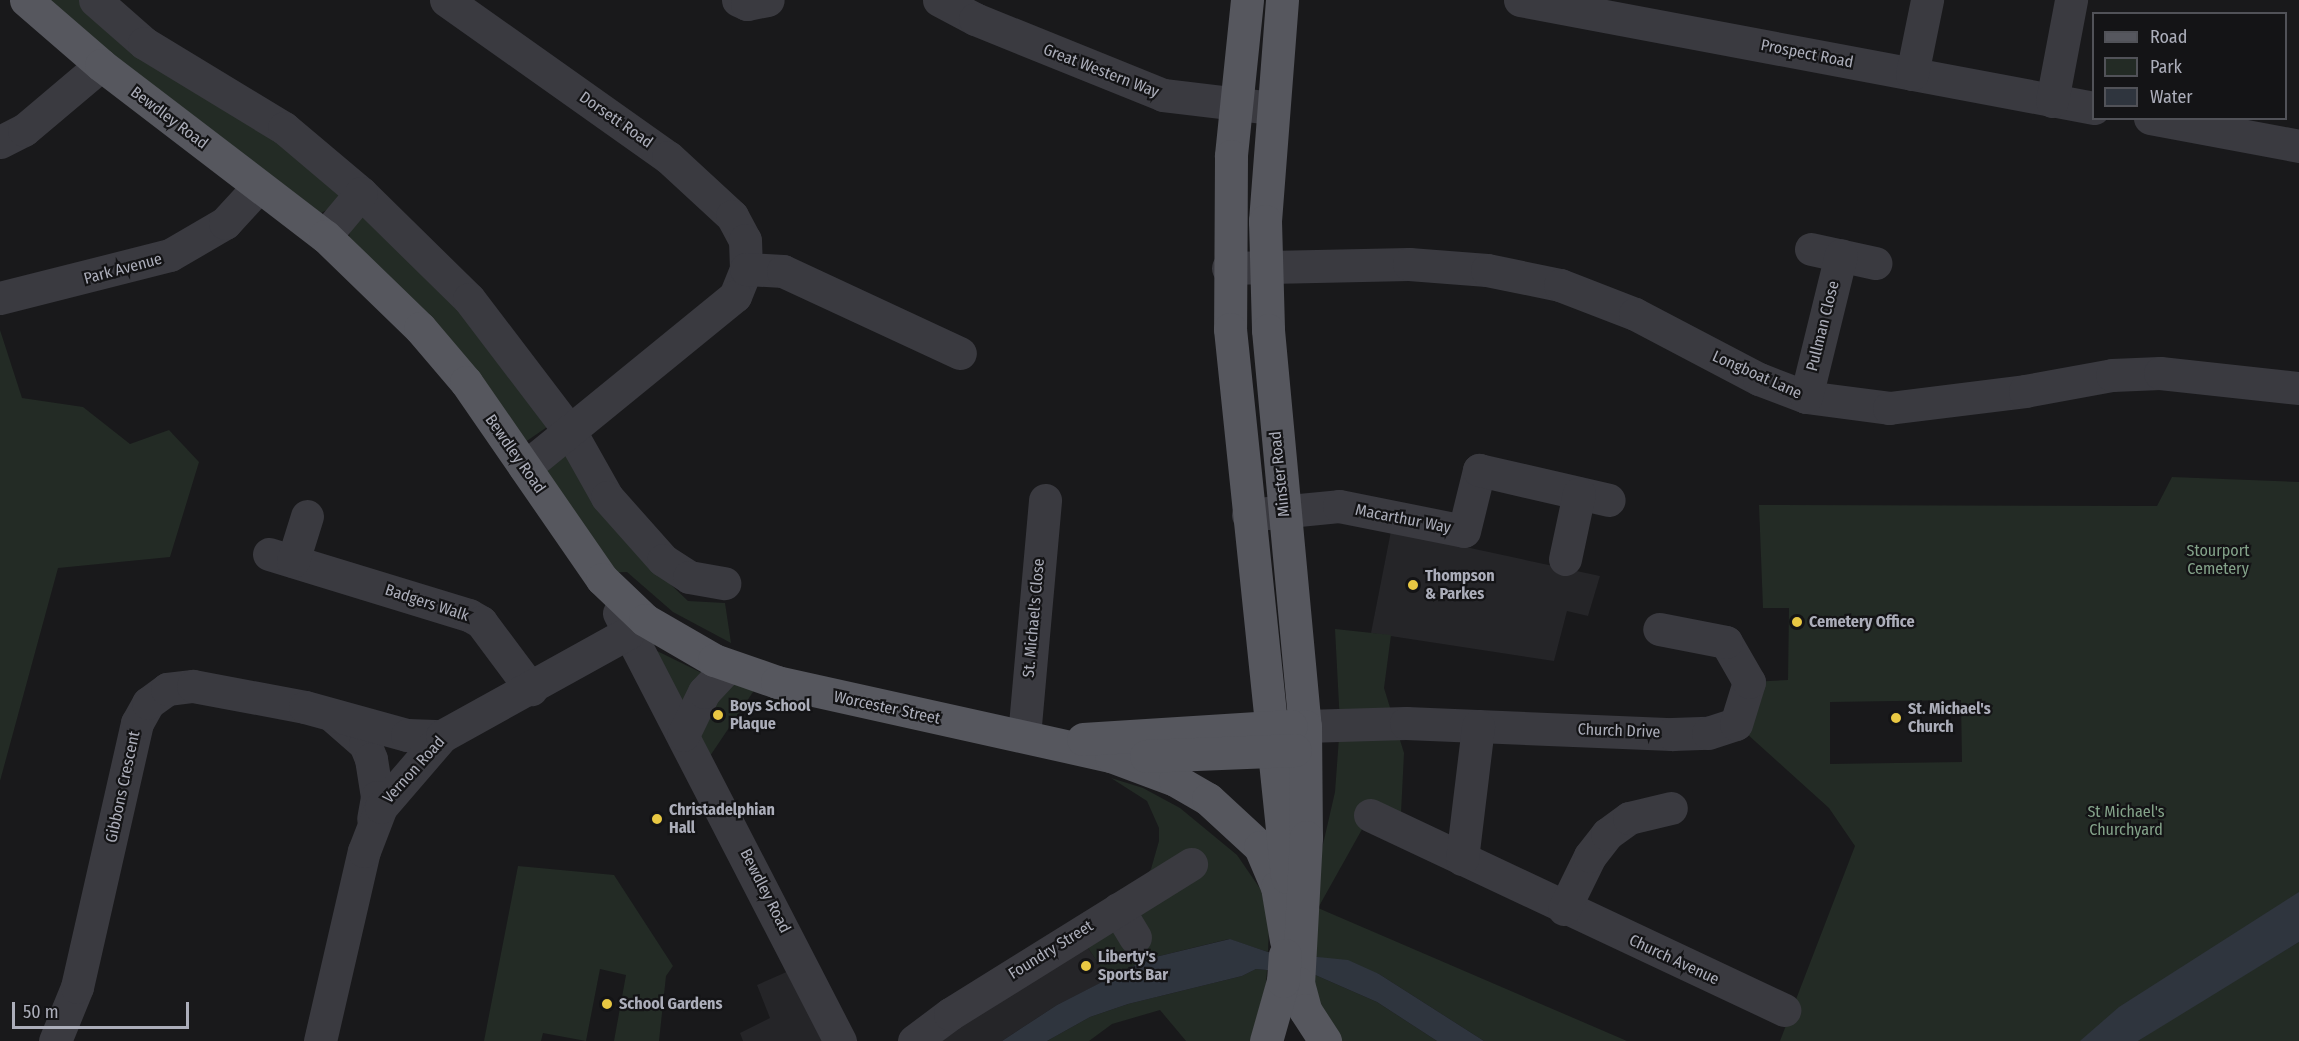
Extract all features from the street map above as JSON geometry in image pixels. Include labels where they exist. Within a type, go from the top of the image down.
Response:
[{"type":"main road","name":"Bewdley Road","points":[[26,0],[100,66],[325,236],[420,328],[465,382],[602,579]]},
{"type":"main road","points":[[1247,0],[1234,106],[1228,268],[1239,443],[1287,876],[1290,945],[1290,982],[1266,1041]]},
{"type":"main road","name":"Minster Road","points":[[1282,0],[1272,108],[1266,267],[1283,511],[1306,738],[1290,945]]},
{"type":"main road","name":"Worcester Street","points":[[602,579],[656,628],[728,666],[813,692],[1112,756],[1175,780],[1208,799],[1251,836],[1272,871],[1290,945]]},
{"type":"main road","name":"Worcester Street","points":[[1024,736],[1272,739]]},
{"type":"main road","points":[[1272,739],[1306,738]]},
{"type":"main road","name":"Worcester Street","points":[[1112,756],[1272,739]]},
{"type":"main road","points":[[1290,982],[1325,1041]]},
{"type":"street","points":[[95,0],[144,43],[284,128],[362,193],[469,299],[570,433],[607,497],[663,560],[688,577],[724,583]]},
{"type":"street","name":"Dorsett Road","points":[[446,0],[668,157],[732,216],[745,240],[746,269],[735,296],[570,433],[525,467]]},
{"type":"street","points":[[738,0],[747,4],[768,0]]},
{"type":"street","name":"Great Western Way","points":[[939,0],[979,10],[1163,95],[1234,106],[1272,108]]},
{"type":"street","name":"Prospect Road","points":[[1520,0],[2092,108]]},
{"type":"street","points":[[1912,74],[1927,0]]},
{"type":"street","points":[[2052,100],[2071,0]]},
{"type":"street","points":[[0,142],[24,130],[100,66]]},
{"type":"street","points":[[2161,120],[2299,146]]},
{"type":"street","name":"Park Avenue","points":[[0,298],[170,255],[225,223],[259,186]]},
{"type":"street","points":[[325,236],[362,193]]},
{"type":"street","name":"Pullman Close","points":[[1806,397],[1826,252],[1875,263]]},
{"type":"street","name":"Longboat Lane","points":[[1228,268],[1409,264],[1487,270],[1560,285],[1635,314],[1759,379],[1806,397],[1888,408],[2025,391],[2112,375],[2160,372],[2299,388]]},
{"type":"street","points":[[746,269],[783,271],[960,353]]},
{"type":"street","name":"Macarthur Way","points":[[1248,515],[1339,506],[1464,531],[1479,470],[1594,496],[1565,559]]},
{"type":"street","name":"St. Michael's Close","points":[[1024,736],[1045,500]]},
{"type":"street","name":"Badgers Walk","points":[[307,516],[281,557],[469,615],[482,622],[531,689]]},
{"type":"street","name":"Bewdley Road","points":[[602,579],[840,1041]]},
{"type":"street","name":"Church Drive","points":[[1306,738],[1340,724],[1696,733],[1725,730],[1736,724],[1749,682],[1726,642],[1659,629]]},
{"type":"street","name":"Vernon Road","points":[[320,1041],[371,828],[381,807],[442,736],[531,689],[628,633]]},
{"type":"street","points":[[684,735],[704,692],[728,666]]},
{"type":"street","name":"Gibbons Crescent","points":[[63,1037],[77,987],[137,723],[148,703],[167,689],[193,686],[330,714],[407,735],[442,736]]},
{"type":"street","points":[[330,714],[351,728],[365,744],[371,759],[377,797],[371,828]]},
{"type":"street","points":[[1461,859],[1478,726]]},
{"type":"street","points":[[1564,909],[1590,856],[1607,834],[1629,818],[1671,808]]},
{"type":"street","name":"Church Avenue","points":[[1370,815],[1564,909],[1784,1010]]},
{"type":"street","name":"Foundry Street","points":[[914,1041],[950,1014],[1191,864]]},
{"type":"street","points":[[1118,909],[1135,937]]},
{"type":"shaded area","points":[[1391,531],[1600,576],[1588,616],[1567,611],[1554,661],[1371,633]]},
{"type":"shaded area","points":[[1084,942],[1109,979],[1057,1005],[1002,1041],[938,1041]]},
{"type":"shaded area","points":[[791,970],[827,1041],[743,1041],[740,1033],[770,1018],[757,985]]},
{"type":"green space","points":[[41,0],[85,0],[339,181],[340,203],[321,213]]},
{"type":"green space","points":[[370,211],[464,303],[550,425],[518,447],[349,245],[350,225]]},
{"type":"green space","points":[[0,330],[22,398],[83,407],[130,444],[169,430],[199,462],[170,557],[58,568],[0,781]]},
{"type":"green space","points":[[569,453],[642,557],[688,601],[725,603],[731,643],[673,612],[627,572],[605,573],[538,474]]},
{"type":"green space","name":"St Michael's Churchyard","points":[[2172,477],[2299,482],[2299,917],[2110,1041],[1780,1041],[1855,846],[1829,808],[1736,724],[1749,682],[1788,680],[1789,608],[1763,608],[1759,505],[2157,506]],"holes":[[[1961,700],[1962,762],[1830,764],[1830,702]]]},
{"type":"green space","points":[[1335,629],[1391,635],[1384,688],[1404,753],[1401,813],[1370,815],[1318,908],[1627,1041],[1484,1041],[1379,974],[1314,956],[1321,853],[1335,792],[1340,724]]},
{"type":"green space","points":[[655,650],[704,674],[680,707]]},
{"type":"green space","points":[[733,683],[755,689],[708,759],[697,739],[706,713]]},
{"type":"green space","points":[[1111,778],[1143,788],[1180,808],[1237,855],[1261,890],[1269,926],[1268,952],[1229,939],[1147,959],[1109,979],[1084,942],[1137,921],[1142,881],[1151,869],[1159,841],[1159,828],[1147,801]]},
{"type":"green space","points":[[518,866],[614,875],[673,966],[666,976],[659,1041],[614,1041],[626,975],[600,969],[586,1041],[543,1033],[541,1041],[484,1041]]},
{"type":"green space","points":[[2299,942],[2299,1041],[2138,1041],[2181,1013]]},
{"type":"green space","points":[[1256,969],[1267,970],[1266,984],[1250,1041],[1186,1041],[1160,1010],[1112,1024],[1089,1041],[1047,1041],[1090,1017],[1128,1004],[1242,976]]},
{"type":"green space","points":[[1313,974],[1377,1002],[1437,1041],[1338,1041],[1318,1014]]},
{"type":"water","points":[[2299,892],[2299,942],[2138,1041],[2080,1041],[2119,1007]]},
{"type":"water","points":[[1230,939],[1268,952],[1348,960],[1379,974],[1484,1041],[1437,1041],[1377,1002],[1313,974],[1256,969],[1242,976],[1128,1004],[1090,1017],[1047,1041],[1002,1041],[1057,1005],[1147,959]]},
{"type":"place","name":"Thompson & Parkes","points":[[1413,585]]},
{"type":"place","name":"Cemetery Office","points":[[1797,622]]},
{"type":"place","name":"Boys School Plaque","points":[[718,715]]},
{"type":"place","name":"St. Michael's Church","points":[[1896,718]]},
{"type":"place","name":"Christadelphian Hall","points":[[657,819]]},
{"type":"place","name":"Liberty's Sports Bar","points":[[1086,966]]},
{"type":"place","name":"School Gardens","points":[[607,1004]]},
{"type":"park label","name":"Stourport Cemetery","points":[[2218,560]]}]
